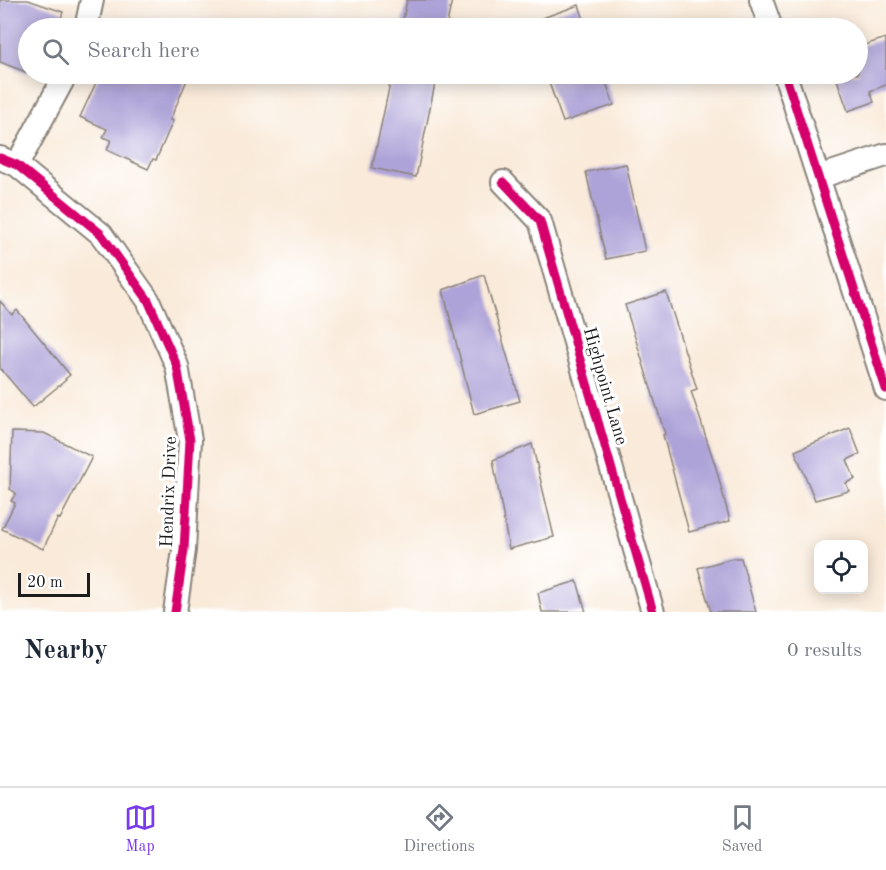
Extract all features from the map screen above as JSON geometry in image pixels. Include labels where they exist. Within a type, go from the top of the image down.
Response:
[{"type":"street","points":[[88,18],[92,0]]},
{"type":"street","points":[[761,0],[767,18]]},
{"type":"street","points":[[8,161],[59,84]]},
{"type":"street","points":[[788,84],[886,389]]},
{"type":"street","points":[[819,177],[886,155]]},
{"type":"street","name":"Hendrix Drive","points":[[8,161],[101,234],[148,300],[177,366],[190,440],[184,550],[175,612]]},
{"type":"street","name":"Highpoint Lane","points":[[503,182],[540,220],[653,612]]},
{"type":"building","points":[[0,0],[28,0],[63,12],[61,18],[18,18],[18,69],[0,62]]},
{"type":"building","points":[[407,0],[452,0],[448,18],[403,18]]},
{"type":"building","points":[[579,5],[584,18],[542,18]]},
{"type":"building","points":[[886,38],[886,85],[870,91],[874,102],[848,111],[839,84],[868,84],[868,44]]},
{"type":"building","points":[[95,84],[185,84],[170,120],[173,121],[156,160],[153,159],[148,169],[107,150],[111,140],[103,137],[107,129],[80,117]]},
{"type":"building","points":[[390,84],[435,84],[416,177],[372,168]]},
{"type":"building","points":[[550,84],[607,84],[614,105],[563,122]]},
{"type":"building","points":[[626,164],[645,251],[606,259],[586,172]]},
{"type":"building","points":[[484,275],[520,401],[474,414],[443,290]]},
{"type":"building","points":[[666,292],[697,389],[691,391],[716,468],[730,521],[689,532],[663,435],[665,434],[625,305]]},
{"type":"building","points":[[0,301],[12,315],[17,310],[70,375],[33,407],[0,368]]},
{"type":"building","points":[[850,428],[860,454],[847,460],[855,479],[846,483],[849,491],[815,500],[795,451]]},
{"type":"building","points":[[12,432],[44,433],[92,457],[43,549],[2,529],[15,503],[11,501],[16,493],[10,489]]},
{"type":"building","points":[[532,444],[554,537],[509,549],[493,460]]},
{"type":"building","points":[[733,558],[741,558],[756,612],[711,612],[698,568]]},
{"type":"building","points":[[577,581],[586,612],[542,612],[538,593]]},
{"type":"cycle path","points":[[788,84],[886,389]]},
{"type":"cycle path","points":[[0,158],[17,165],[101,234],[148,300],[177,366],[190,440],[184,550],[175,612]]},
{"type":"cycle path","points":[[503,182],[540,221],[653,612]]}]
